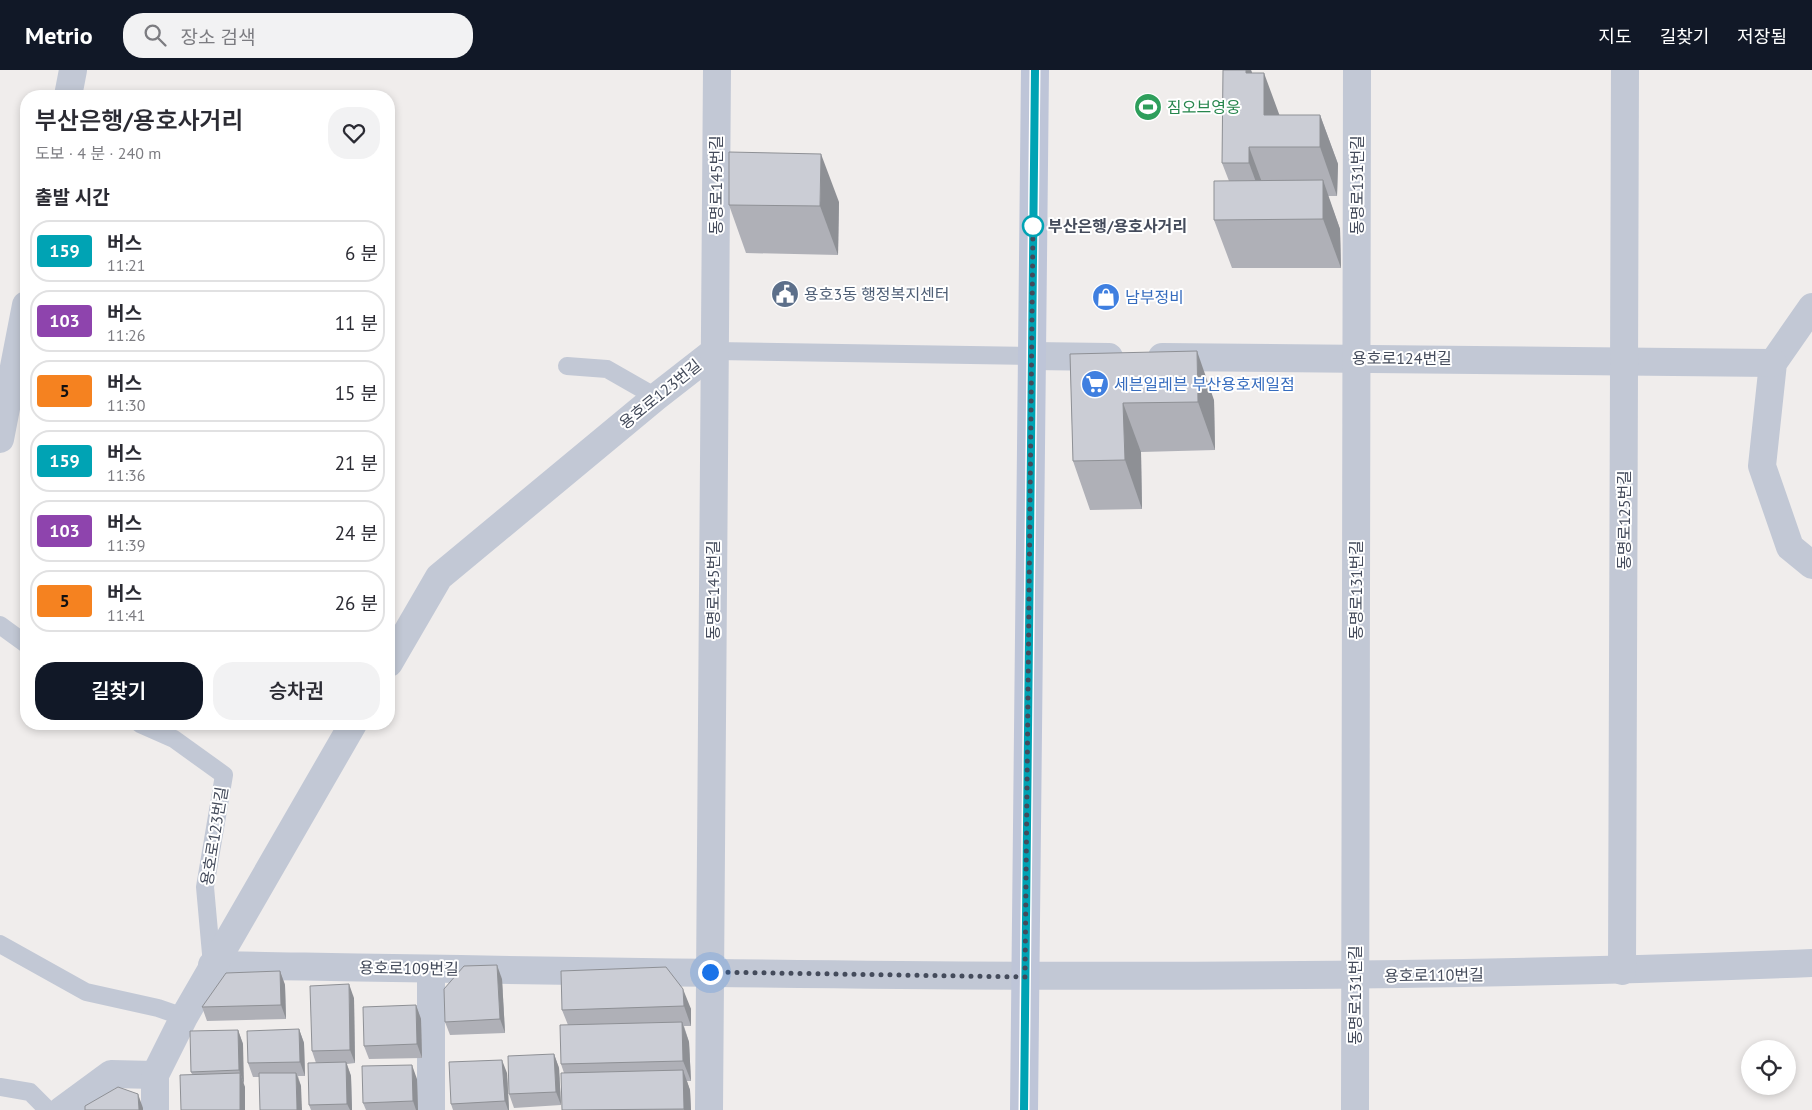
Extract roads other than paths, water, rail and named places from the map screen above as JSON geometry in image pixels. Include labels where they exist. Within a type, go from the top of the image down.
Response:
[{"type":"main road","points":[[1024,1110],[1035,70]]},
{"type":"street","points":[[69,90],[73,70]]},
{"type":"street","name":"동명로145번길","points":[[709,1110],[717,70]]},
{"type":"street","name":"동명로131번길","points":[[1355,1110],[1357,70]]},
{"type":"street","name":"동명로125번길","points":[[1622,971],[1626,70]]},
{"type":"street","points":[[1812,307],[1773,363],[1762,466],[1790,547],[1812,565]]},
{"type":"street","points":[[0,439],[15,338],[20,323]]},
{"type":"street","name":"용호로123번길","points":[[395,653],[439,577],[714,351]]},
{"type":"street","name":"용호로124번길","points":[[1032,356],[1624,360],[1773,363]]},
{"type":"street","points":[[155,1110],[155,1075],[184,1017],[212,965],[349,730]]},
{"type":"street","name":"용호로110번길","points":[[1025,977],[1355,976],[1622,971],[1812,963]]},
{"type":"street","name":"용호로109번길","points":[[212,965],[1025,977]]},
{"type":"street","points":[[431,969],[431,1110]]},
{"type":"street","points":[[62,1110],[111,1074],[155,1075]]},
{"type":"lane","name":"용호로123번길","points":[[714,351],[1032,356]]},
{"type":"lane","points":[[567,366],[607,369],[656,397]]},
{"type":"lane","points":[[0,625],[20,640]]},
{"type":"lane","name":"용호로123번길","points":[[154,730],[174,739],[224,775],[204,886],[212,965]]},
{"type":"lane","points":[[0,944],[86,992],[158,1008],[184,1017]]},
{"type":"lane","points":[[0,1087],[30,1092],[48,1110]]},
{"type":"place","name":"짐오브영웅","points":[[1148,107]]},
{"type":"place","name":"부산은행/용호사거리","points":[[1033,226]]},
{"type":"place","name":"용호3동 행정복지센터","points":[[785,294]]},
{"type":"place","name":"남부정비","points":[[1106,297]]},
{"type":"place","name":"세븐일레븐 부산용호제일점","points":[[1095,384]]}]
